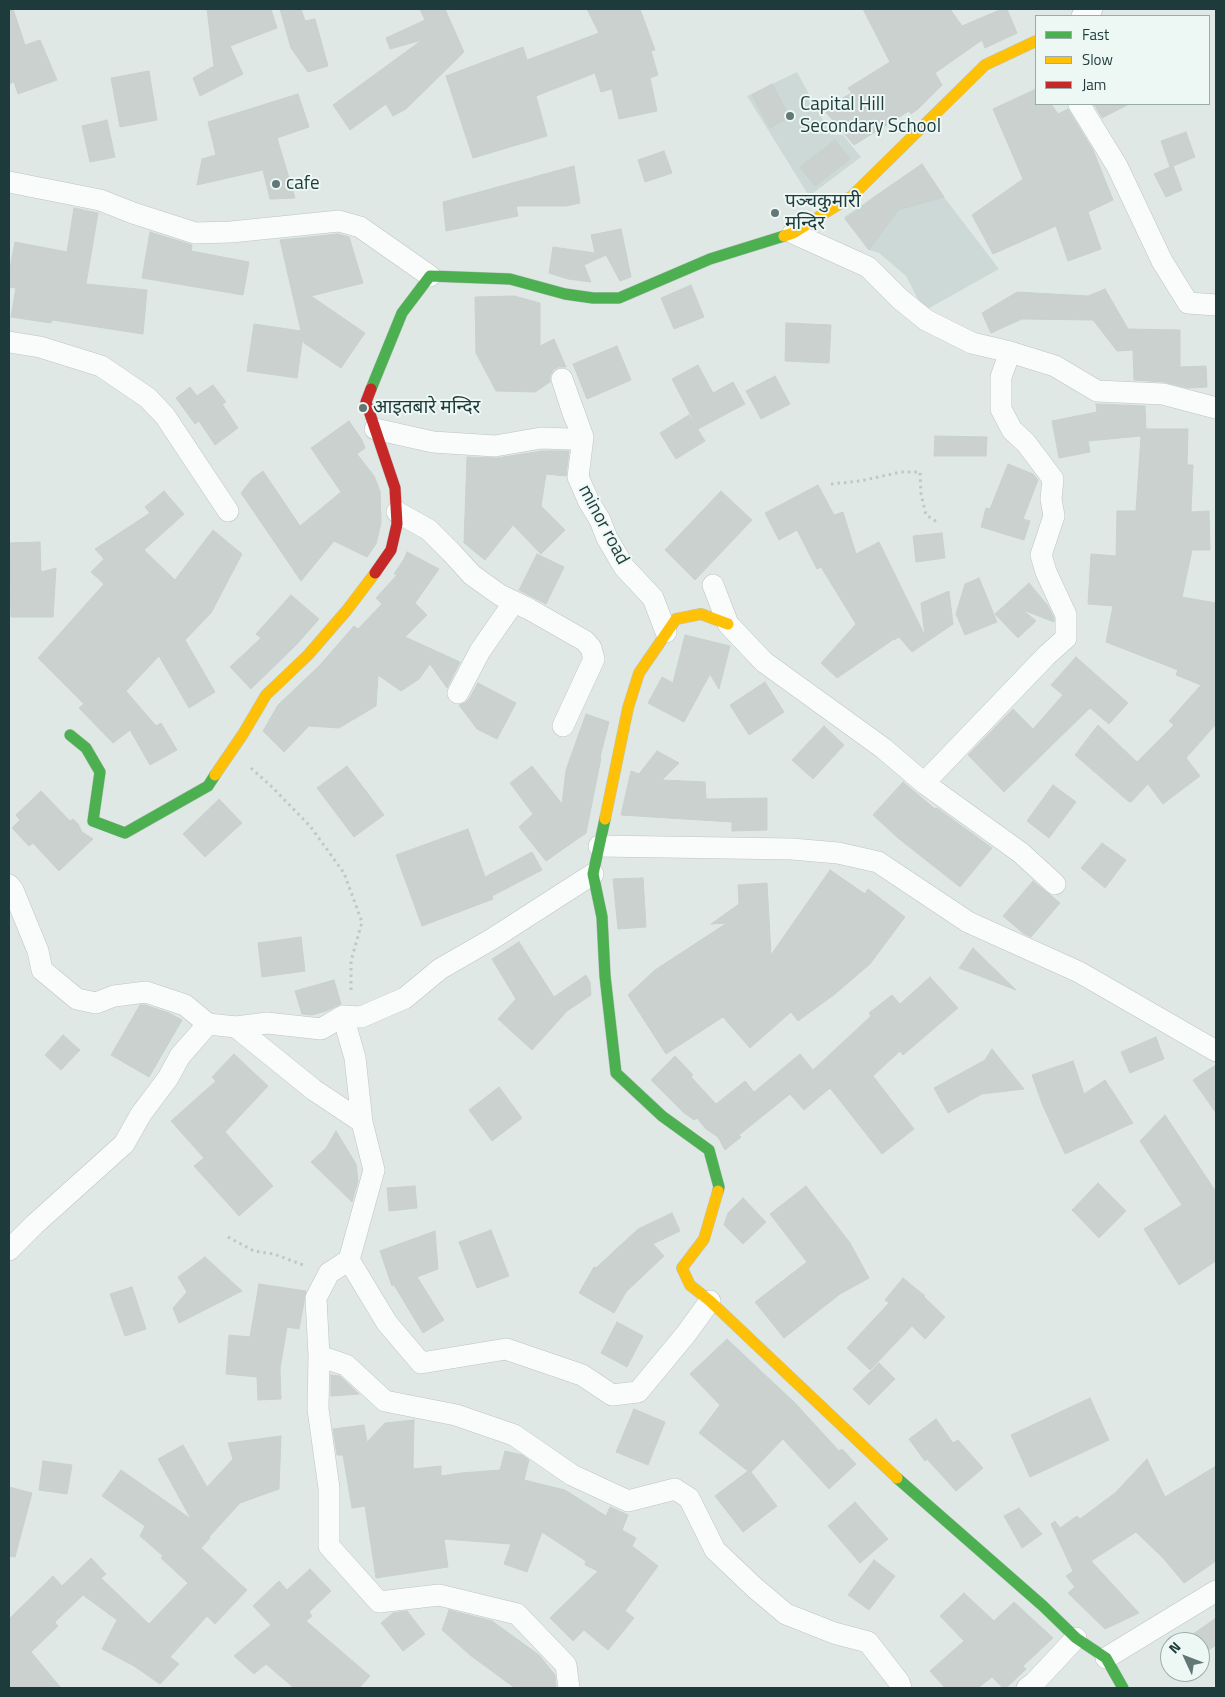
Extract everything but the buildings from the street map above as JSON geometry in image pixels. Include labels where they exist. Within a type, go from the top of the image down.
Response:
[{"type":"street","points":[[9,182],[100,200],[133,214],[195,233],[231,232],[340,221],[360,227],[430,276],[510,279],[565,294],[593,298],[619,298],[710,259],[793,233],[852,196],[985,65],[1035,41]]},
{"type":"street","points":[[1080,105],[1117,166],[1162,262],[1188,304],[1216,305]]},
{"type":"street","points":[[793,233],[868,267],[900,299],[926,320],[972,343],[1055,366],[1097,391],[1163,394],[1216,414]]},
{"type":"street","points":[[70,735],[86,748],[100,772],[93,821],[125,833],[208,786],[244,734],[266,695],[308,655],[347,610],[391,550],[397,524],[395,488],[366,402],[402,313],[430,276]]},
{"type":"street","points":[[9,342],[40,347],[101,366],[148,398],[165,416],[228,511]]},
{"type":"street","points":[[924,783],[1066,638],[1066,615],[1046,572],[1042,555],[1054,516],[1051,499],[1053,479],[1026,444],[1012,430],[1001,408],[1001,377],[1010,352]]},
{"type":"street","name":"minor road","points":[[375,429],[433,442],[495,446],[541,438],[568,439],[583,437],[578,477],[588,502],[600,520],[607,538],[624,567],[653,598],[666,632]]},
{"type":"street","points":[[397,512],[429,530],[472,575],[500,595],[586,641],[591,648],[594,659],[563,726]]},
{"type":"street","points":[[714,585],[728,624],[764,662],[883,748],[924,783],[1021,854],[1055,884]]},
{"type":"street","points":[[458,693],[480,651],[514,602]]},
{"type":"street","points":[[728,624],[701,614],[676,619],[639,673],[628,708],[593,874],[602,916],[604,976],[616,1072],[662,1116],[709,1150],[718,1187],[704,1239],[682,1268],[690,1285],[710,1301],[873,1456],[1043,1606],[1076,1638],[1106,1658],[1123,1688]]},
{"type":"street","points":[[599,846],[792,849],[838,853],[878,862],[968,922],[1079,972],[1216,1051]]},
{"type":"street","points":[[9,885],[13,890],[38,951],[42,970],[77,999],[96,1003],[114,996],[146,992],[185,1005],[208,1024],[236,1027],[267,1023],[321,1029],[405,998],[440,968],[492,940],[593,874]]},
{"type":"street","points":[[352,1016],[362,1122],[374,1170],[349,1260],[329,1273],[316,1298],[319,1356],[318,1409],[329,1488],[329,1546],[379,1602],[439,1595],[517,1614],[566,1664],[569,1688]]},
{"type":"street","points":[[9,1250],[124,1144],[141,1114],[168,1078],[180,1056],[208,1024]]},
{"type":"street","points":[[236,1027],[300,1078],[362,1122]]},
{"type":"street","points":[[349,1260],[387,1323],[421,1363],[506,1349],[582,1375],[612,1395],[638,1392],[686,1334],[710,1301]]},
{"type":"street","points":[[319,1356],[346,1365],[385,1401],[456,1415],[514,1435],[572,1475],[628,1501],[675,1489],[689,1498],[715,1550],[755,1588],[786,1614],[834,1633],[868,1642],[899,1682],[901,1688]]},
{"type":"street","points":[[1106,1658],[1216,1591]]},
{"type":"street","points":[[1027,1688],[1076,1638]]},
{"type":"path","points":[[831,484],[860,481],[901,472],[920,472],[921,494],[926,515],[939,524]]},
{"type":"path","points":[[232,750],[310,826],[344,873],[362,922],[351,961],[350,996],[352,1016]]},
{"type":"path","points":[[228,1236],[254,1252],[274,1254],[296,1261],[327,1276]]},
{"type":"shaded area","name":"Capital Hill Secondary School","points":[[797,72],[831,135],[843,135],[861,157],[809,196],[747,96]]},
{"type":"shaded area","points":[[922,164],[944,197],[999,269],[924,311],[906,276],[879,253],[869,250],[844,217]]},
{"type":"traffic: fast","points":[[371,389],[402,313],[430,276],[510,279],[565,294],[593,298],[619,298],[710,259],[784,236]]},
{"type":"traffic: fast","points":[[70,735],[86,748],[100,772],[93,821],[125,833],[208,786],[215,775]]},
{"type":"traffic: fast","points":[[605,819],[593,874],[602,917],[605,976],[616,1073],[662,1116],[709,1150],[719,1187],[718,1191]]},
{"type":"traffic: fast","points":[[897,1478],[1043,1606],[1076,1638],[1106,1658],[1123,1688]]},
{"type":"traffic: slow","points":[[784,236],[793,233],[852,196],[985,65],[1035,41]]},
{"type":"traffic: slow","points":[[215,775],[243,734],[266,695],[308,655],[347,610],[375,573]]},
{"type":"traffic: slow","points":[[605,819],[628,708],[639,673],[676,619],[701,614],[728,624]]},
{"type":"traffic: slow","points":[[718,1191],[704,1239],[682,1268],[690,1285],[710,1301],[897,1478]]},
{"type":"traffic: jam","points":[[371,389],[366,402],[395,488],[397,524],[391,550],[375,573]]},
{"type":"place","name":"Capital Hill Secondary School","points":[[790,116]]},
{"type":"place","name":"cafe","points":[[276,184]]},
{"type":"place","name":"पञ्चकुमारी मन्दिर","points":[[775,213]]},
{"type":"place","name":"आइतबारे मन्दिर","points":[[363,408]]}]
